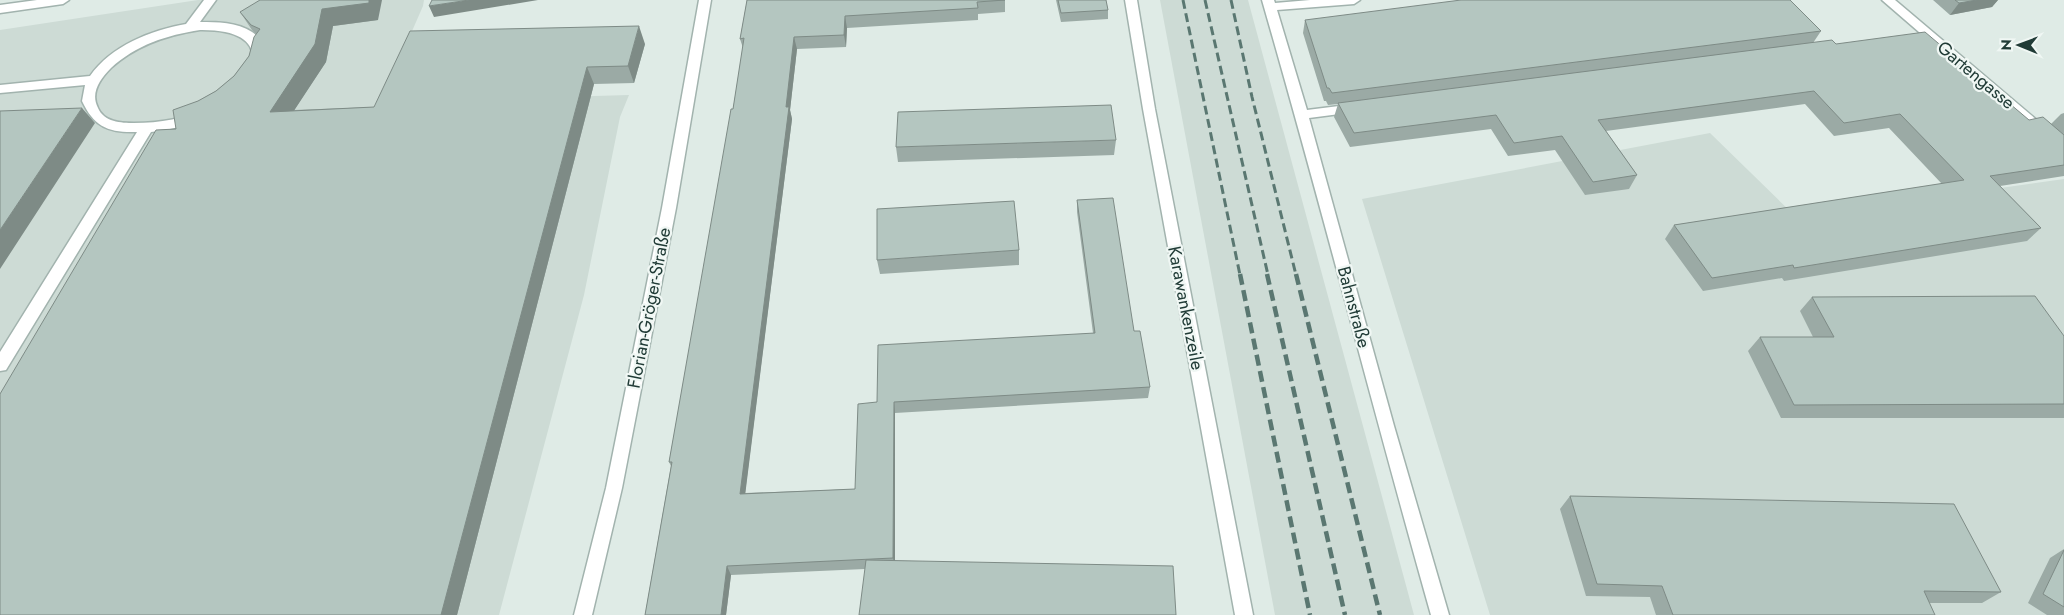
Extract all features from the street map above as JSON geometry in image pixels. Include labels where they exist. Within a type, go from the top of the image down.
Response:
[{"type":"street","points":[[0,10],[63,0]]},
{"type":"street","points":[[190,27],[210,0]]},
{"type":"street","name":"Florian-Gröger-Straße","points":[[583,615],[614,488],[669,208],[705,0]]},
{"type":"street","name":"Karawankenzeile","points":[[1131,0],[1149,109],[1244,615]]},
{"type":"street","points":[[1269,4],[1354,0]]},
{"type":"street","name":"Gartengasse","points":[[1888,0],[2064,150]]},
{"type":"street","name":"Bahnstraße","points":[[1269,4],[1302,115],[1386,426],[1440,615]]},
{"type":"street","points":[[219,26],[235,29],[248,35],[256,43],[260,54],[257,68],[248,81],[234,95],[194,118],[170,125],[125,128],[107,124],[95,116],[89,105],[89,92],[94,80],[105,66],[138,43],[190,27],[219,26]]},
{"type":"street","points":[[1909,38],[1929,35]]},
{"type":"street","points":[[0,89],[94,80]]},
{"type":"street","points":[[1302,115],[1371,106]]},
{"type":"street","points":[[0,365],[146,128]]},
{"type":"shaded area","points":[[198,0],[424,0],[381,102],[629,95],[620,117],[584,295],[499,615],[0,615],[0,30]]},
{"type":"shaded area","points":[[1160,0],[1248,0],[1414,615],[1275,615]]},
{"type":"shaded area","points":[[1710,133],[1796,217],[2064,179],[2064,615],[1490,615],[1362,199]]},
{"type":"building","points":[[260,0],[369,0],[369,3],[322,9],[315,44],[270,112],[374,107],[410,31],[639,26],[628,66],[587,67],[441,615],[0,615],[0,394],[156,130],[176,129],[173,110],[198,101],[216,91],[234,76],[249,56],[254,37],[260,29],[251,25],[240,12]]},
{"type":"building","points":[[432,0],[469,0],[429,6]]},
{"type":"building","points":[[747,0],[1005,0],[977,2],[978,8],[845,16],[844,35],[794,37],[786,107],[789,107],[740,494],[855,489],[858,404],[877,402],[878,345],[1095,333],[1077,200],[1113,198],[1134,331],[1140,331],[1150,387],[894,402],[893,558],[727,566],[721,615],[645,615],[672,462],[669,462],[731,109],[733,109],[744,38],[740,39]]},
{"type":"building","points":[[1058,0],[1106,0],[1108,10],[1061,13]]},
{"type":"building","points":[[1461,0],[1790,0],[1821,31],[1332,93],[1327,88],[1305,20]]},
{"type":"building","points":[[1955,0],[1977,0],[1959,3]]},
{"type":"building","points":[[1925,32],[2029,120],[2043,117],[2064,135],[2064,165],[1990,176],[2041,228],[1794,268],[1793,265],[1712,278],[1674,225],[1964,180],[1900,114],[1844,123],[1814,91],[1598,120],[1637,175],[1593,182],[1562,136],[1514,143],[1496,115],[1354,133],[1338,103],[1832,40],[1836,44]]},
{"type":"building","points":[[1111,105],[1116,140],[896,147],[898,112]]},
{"type":"building","points":[[82,108],[0,230],[0,111]]},
{"type":"building","points":[[1014,201],[1019,250],[877,260],[877,209]]},
{"type":"building","points":[[2035,296],[2064,336],[2064,404],[1794,405],[1760,337],[1834,337],[1812,297]]},
{"type":"building","points":[[1570,496],[1954,504],[2001,592],[1924,591],[1935,615],[1673,615],[1662,586],[1597,584]]},
{"type":"building","points":[[2064,550],[2064,607],[2043,594]]},
{"type":"building","points":[[866,560],[1173,566],[1176,615],[859,615]]},
{"type":"railway","points":[[1183,0],[1240,275]]},
{"type":"railway","points":[[1205,0],[1268,275]]},
{"type":"railway","points":[[1231,0],[1252,97],[1296,275]]},
{"type":"railway","points":[[1240,274],[1310,615]]},
{"type":"railway","points":[[1267,274],[1345,615]]},
{"type":"railway","points":[[1296,274],[1380,615]]}]
